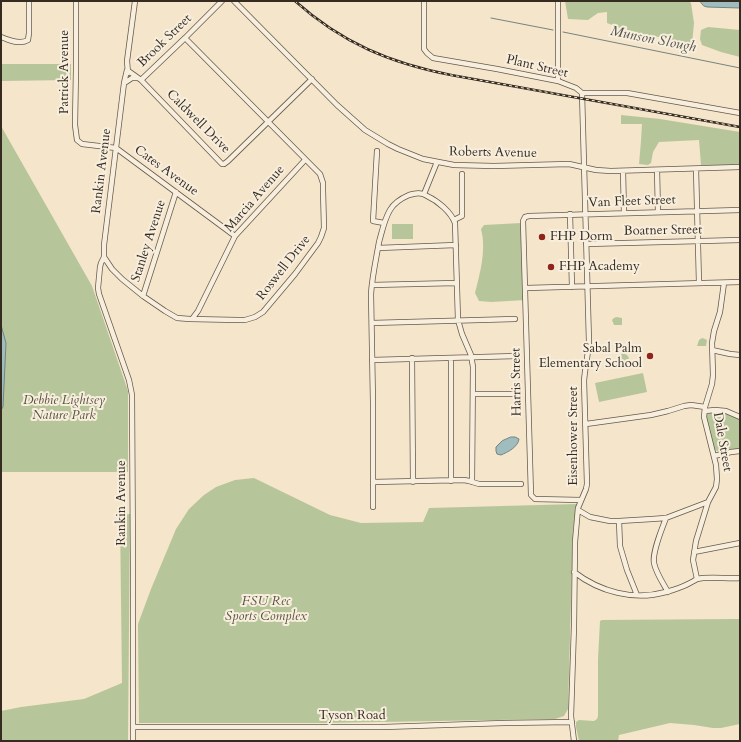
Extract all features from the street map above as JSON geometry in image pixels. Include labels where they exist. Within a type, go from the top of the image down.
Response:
[{"type":"street","points":[[1,37],[13,41],[24,42],[28,40],[29,1]]},
{"type":"street","name":"Patrick Avenue","points":[[76,1],[75,132],[78,142]]},
{"type":"street","name":"Rankin Avenue","points":[[124,87],[128,76],[127,61],[135,1]]},
{"type":"street","name":"Brook Street","points":[[139,79],[185,38],[222,1]]},
{"type":"street","name":"Roberts Avenue","points":[[234,1],[354,120],[376,137],[414,156],[454,165],[494,166],[574,164],[603,171],[740,167]]},
{"type":"street","name":"Plant Street","points":[[424,1],[423,40],[425,51],[430,56],[437,59],[558,81],[576,88],[582,93],[627,93],[740,113]]},
{"type":"street","points":[[558,1],[558,81]]},
{"type":"street","name":"Roswell Drive","points":[[104,257],[116,274],[143,296],[178,318],[245,320],[259,315],[295,274],[321,237],[324,228],[323,183],[320,174],[185,38]]},
{"type":"street","name":"Rankin Avenue","points":[[128,70],[124,83],[104,245],[104,261],[100,271],[98,288],[132,394],[132,741]]},
{"type":"street","name":"Caldwell Drive","points":[[128,70],[139,79],[222,164],[228,161],[312,79]]},
{"type":"street","points":[[126,82],[132,78],[139,79]]},
{"type":"street","name":"Eisenhower Street","points":[[574,741],[572,722],[575,542],[578,510],[587,484],[584,381],[589,342],[582,93]]},
{"type":"street","name":"Cates Avenue","points":[[78,142],[82,144],[116,148],[235,236]]},
{"type":"street","points":[[378,151],[373,221],[384,223]]},
{"type":"street","name":"Marcia Avenue","points":[[192,319],[198,311],[235,236],[305,160]]},
{"type":"street","points":[[424,194],[437,162]]},
{"type":"street","points":[[696,169],[698,283]]},
{"type":"street","points":[[584,178],[588,172],[596,170]]},
{"type":"street","points":[[623,170],[624,213]]},
{"type":"street","points":[[657,170],[658,212]]},
{"type":"street","points":[[454,220],[462,216],[462,174]]},
{"type":"street","name":"Stanley Avenue","points":[[143,296],[176,192]]},
{"type":"street","points":[[373,507],[372,285],[384,223],[390,210],[399,201],[409,195],[417,193],[430,197],[451,215],[456,229],[458,320],[472,357],[473,367],[472,482]]},
{"type":"street","name":"Van Fleet Street","points":[[525,218],[529,216],[570,214],[740,210]]},
{"type":"street","points":[[570,214],[572,287]]},
{"type":"street","name":"Harris Street","points":[[525,218],[523,221],[531,495],[535,499],[581,500]]},
{"type":"street","name":"Boatner Street","points":[[586,244],[740,240]]},
{"type":"street","points":[[378,248],[456,245]]},
{"type":"street","points":[[526,288],[740,282]]},
{"type":"street","points":[[372,285],[456,283]]},
{"type":"street","name":"Dale Street","points":[[697,580],[693,560],[696,541],[708,502],[717,484],[716,465],[704,417],[713,375],[713,336],[720,312],[724,283]]},
{"type":"street","points":[[372,323],[515,319]]},
{"type":"street","points":[[712,350],[740,355]]},
{"type":"street","points":[[372,360],[517,356]]},
{"type":"street","points":[[412,358],[412,482]]},
{"type":"street","points":[[451,358],[451,481]]},
{"type":"street","points":[[473,394],[518,394]]},
{"type":"street","points":[[586,424],[651,416],[691,405],[705,409],[726,411],[740,418]]},
{"type":"street","points":[[714,456],[740,451]]},
{"type":"street","points":[[373,482],[464,480],[479,484],[521,484]]},
{"type":"street","points":[[578,510],[590,517],[610,521],[619,521],[666,518],[708,502]]},
{"type":"street","points":[[666,518],[655,550],[654,563],[657,572],[668,592]]},
{"type":"street","points":[[619,521],[620,546],[627,570],[637,595]]},
{"type":"street","points":[[694,552],[740,543]]},
{"type":"street","points":[[574,572],[595,585],[627,595],[658,594],[668,592],[705,578],[740,578]]},
{"type":"street","name":"Tyson Road","points":[[132,727],[384,727],[572,722]]},
{"type":"green space","points":[[565,1],[688,1],[691,3],[694,23],[692,44],[679,45],[668,38],[650,36],[620,28],[607,23],[607,12],[598,13],[588,20],[568,19]]},
{"type":"green space","points":[[708,27],[740,30],[740,57],[702,45],[700,39],[701,30]]},
{"type":"green space","points":[[1,64],[71,64],[71,80],[1,81]]},
{"type":"green space","points":[[621,115],[660,119],[740,132],[740,165],[701,165],[699,140],[659,142],[653,152],[651,163],[648,165],[639,164],[642,124],[621,124]]},
{"type":"green space","name":"Debbie Lightsey Nature Park","points":[[1,126],[92,286],[128,391],[128,472],[1,472]]},
{"type":"green space","points":[[521,223],[526,300],[491,302],[479,301],[475,293],[483,255],[481,229],[484,225]]},
{"type":"green space","points":[[392,224],[413,224],[413,239],[392,239]]},
{"type":"green space","points":[[616,317],[622,318],[622,325],[614,325],[612,320]]},
{"type":"green space","points":[[702,338],[707,340],[706,346],[697,346],[699,340]]},
{"type":"green space","points":[[623,353],[629,358],[627,362],[620,366],[616,366],[616,360]]},
{"type":"green space","points":[[643,373],[647,392],[599,402],[595,383]]},
{"type":"green space","points":[[712,412],[722,412],[740,419],[740,449],[729,449],[719,452],[715,450],[706,416]]},
{"type":"green space","name":"FSU Rec Sports Complex","points":[[254,478],[330,515],[361,523],[423,522],[429,508],[577,504],[573,528],[568,709],[564,716],[555,719],[323,723],[139,723],[138,624],[176,529],[189,509],[204,495],[216,487],[235,480]]},
{"type":"green space","points":[[130,514],[128,741],[1,741],[1,711],[84,699],[122,683],[120,515]]},
{"type":"green space","points":[[740,619],[740,724],[713,728],[670,723],[619,735],[618,741],[579,741],[576,722],[579,720],[594,721],[598,716],[600,621]]},
{"type":"water","points":[[700,1],[740,1],[740,8],[707,7]]},
{"type":"water","points":[[1,325],[6,343],[3,407],[1,410]]},
{"type":"water","points":[[511,437],[519,439],[517,444],[504,454],[497,454],[496,447],[502,441]]},
{"type":"waterway","points":[[491,18],[553,30]]},
{"type":"waterway","name":"Munson Slough","points":[[563,32],[740,68]]},
{"type":"railway","points":[[295,1],[313,16],[349,40],[387,57],[429,70],[740,127]]},
{"type":"place","name":"FHP Dorm","points":[[542,237]]},
{"type":"place","name":"FHP Academy","points":[[551,267]]},
{"type":"place","name":"Sabal Palm Elementary School","points":[[650,356]]}]
